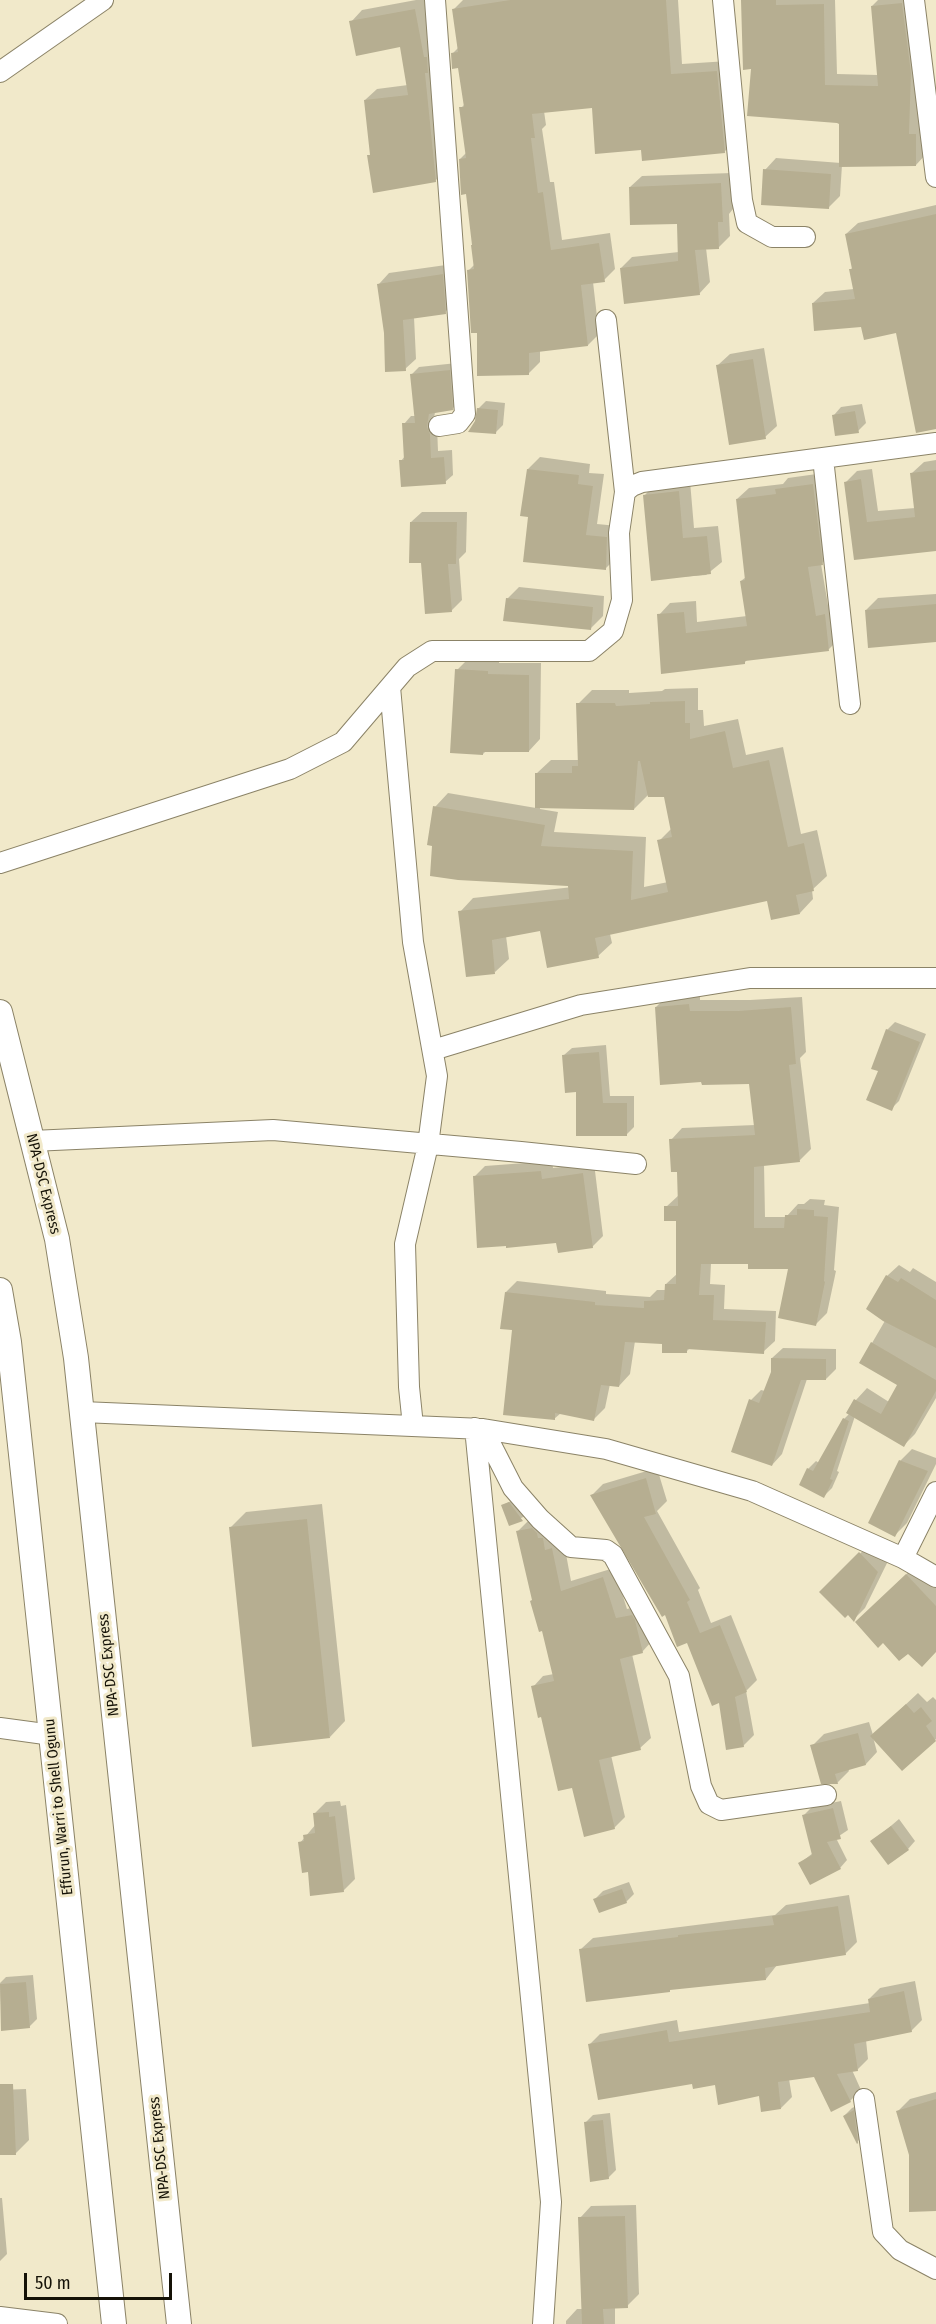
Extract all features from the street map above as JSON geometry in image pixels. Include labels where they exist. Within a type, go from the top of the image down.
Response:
[{"type":"main road","name":"NPA-DSC Express","points":[[0,1012],[57,1239],[76,1358],[179,2324]]},
{"type":"main road","name":"Effurun, Warri to Shell Ogunu","points":[[0,1290],[9,1342],[114,2324]]},
{"type":"street","points":[[0,72],[103,0]]},
{"type":"street","points":[[435,0],[465,414],[459,423],[439,426]]},
{"type":"street","points":[[723,0],[742,200],[747,223],[772,237],[805,237]]},
{"type":"street","points":[[914,0],[936,177]]},
{"type":"street","points":[[0,863],[290,769],[343,742],[407,667],[432,651],[589,651],[613,631],[622,600],[619,533],[625,492],[606,320]]},
{"type":"street","points":[[625,492],[642,482],[936,443]]},
{"type":"street","points":[[823,458],[850,704]]},
{"type":"street","points":[[390,687],[413,942],[438,1076],[428,1145],[405,1244],[409,1387],[413,1426]]},
{"type":"street","points":[[433,1050],[581,1005],[750,978],[936,978]]},
{"type":"street","points":[[32,1141],[273,1130],[636,1164]]},
{"type":"street","points":[[81,1412],[479,1429],[606,1449],[752,1491],[903,1558],[936,1577]]},
{"type":"street","points":[[479,1429],[513,1488],[540,1519],[571,1547],[606,1550],[613,1556],[679,1676],[701,1786],[709,1804],[721,1809],[826,1795]]},
{"type":"street","points":[[479,1429],[551,2202],[543,2324]]},
{"type":"street","points":[[903,1558],[936,1492]]},
{"type":"street","points":[[0,1728],[52,1735]]},
{"type":"street","points":[[864,2098],[883,2232],[900,2250],[936,2269]]},
{"type":"street","points":[[0,2317],[57,2324]]},
{"type":"building","points":[[510,0],[666,0],[671,74],[717,71],[725,153],[642,161],[641,150],[595,154],[592,108],[532,114],[535,138],[531,138],[538,193],[543,192],[551,250],[599,243],[605,282],[581,285],[588,346],[529,353],[529,375],[477,376],[477,333],[471,333],[467,270],[474,269],[466,194],[461,195],[459,159],[466,158],[459,107],[464,107],[458,68],[452,69],[451,53],[458,52],[452,9]]},
{"type":"building","points":[[741,0],[776,0],[776,5],[824,4],[825,85],[878,86],[871,6],[902,3],[911,73],[909,134],[916,134],[916,166],[839,167],[839,124],[747,116],[751,69],[743,70]]},
{"type":"building","points":[[415,9],[424,57],[427,57],[428,73],[425,73],[436,182],[373,193],[367,155],[370,155],[364,100],[408,95],[400,47],[356,56],[349,21]]},
{"type":"building","points":[[763,169],[831,174],[829,209],[761,205]]},
{"type":"building","points":[[721,183],[723,222],[718,222],[719,249],[695,250],[700,295],[624,304],[620,268],[678,261],[677,224],[630,225],[629,187]]},
{"type":"building","points":[[936,214],[936,429],[916,433],[896,333],[864,340],[861,327],[814,331],[812,303],[855,299],[845,234]]},
{"type":"building","points":[[443,274],[446,314],[403,320],[406,371],[385,372],[384,333],[377,284]]},
{"type":"building","points":[[753,359],[766,439],[729,445],[716,365]]},
{"type":"building","points":[[450,370],[453,410],[429,414],[427,427],[430,434],[431,458],[444,457],[446,484],[401,487],[399,460],[404,460],[402,423],[415,423],[410,374]]},
{"type":"building","points":[[477,408],[498,410],[496,434],[468,432],[475,421]]},
{"type":"building","points":[[855,411],[859,433],[835,436],[832,415]]},
{"type":"building","points":[[527,469],[579,475],[578,484],[593,486],[586,535],[607,537],[606,570],[523,562],[528,517],[520,516]]},
{"type":"building","points":[[936,470],[936,551],[854,560],[844,482],[861,479],[867,522],[915,517],[910,473]]},
{"type":"building","points":[[813,484],[823,565],[808,567],[816,616],[825,614],[829,651],[661,674],[657,614],[684,612],[686,633],[747,626],[740,581],[745,580],[736,499],[776,494],[775,489]]},
{"type":"building","points":[[679,491],[683,538],[707,536],[711,574],[651,581],[643,495]]},
{"type":"building","points":[[410,522],[457,522],[456,564],[448,564],[452,612],[425,614],[421,563],[409,563]]},
{"type":"building","points":[[506,598],[593,607],[591,630],[503,621]]},
{"type":"building","points":[[936,604],[936,642],[868,648],[865,610]]},
{"type":"building","points":[[455,669],[488,671],[488,674],[529,675],[529,752],[483,752],[483,755],[450,753]]},
{"type":"building","points":[[685,701],[685,723],[690,723],[690,739],[725,731],[733,768],[769,760],[788,847],[804,843],[814,891],[796,895],[800,914],[771,920],[767,901],[595,938],[599,958],[547,968],[540,931],[492,940],[495,974],[466,977],[458,911],[569,899],[568,886],[458,880],[430,876],[432,846],[427,845],[433,806],[545,825],[541,846],[633,851],[631,900],[668,892],[657,840],[672,837],[664,797],[648,797],[640,761],[638,761],[634,810],[535,808],[535,773],[572,773],[572,766],[578,766],[576,703],[615,703],[616,706]]},
{"type":"building","points":[[689,1004],[690,1011],[738,1011],[791,1007],[796,1064],[789,1065],[800,1162],[754,1167],[754,1228],[784,1228],[785,1215],[797,1215],[797,1209],[814,1210],[814,1216],[828,1217],[825,1282],[816,1326],[778,1318],[788,1269],[748,1269],[748,1264],[701,1264],[699,1295],[714,1295],[713,1320],[766,1322],[764,1354],[687,1349],[687,1353],[662,1353],[662,1344],[625,1342],[619,1387],[601,1385],[594,1421],[555,1413],[555,1420],[503,1415],[512,1330],[500,1329],[505,1292],[595,1302],[595,1305],[644,1308],[644,1301],[664,1300],[665,1284],[676,1284],[676,1221],[664,1221],[664,1206],[678,1206],[677,1172],[671,1172],[669,1139],[755,1135],[749,1084],[702,1085],[701,1082],[660,1085],[655,1007]]},
{"type":"building","points":[[886,1029],[920,1042],[892,1111],[866,1100],[878,1071],[871,1069]]},
{"type":"building","points":[[599,1052],[603,1103],[627,1103],[627,1136],[576,1136],[576,1092],[565,1093],[562,1055]]},
{"type":"building","points":[[541,1171],[542,1179],[583,1173],[593,1248],[558,1253],[556,1243],[506,1248],[506,1246],[477,1248],[473,1176]]},
{"type":"building","points":[[886,1275],[898,1282],[901,1278],[936,1300],[936,1348],[883,1321],[866,1309]]},
{"type":"building","points":[[871,1342],[936,1380],[936,1391],[904,1447],[846,1413],[854,1399],[881,1414],[897,1385],[859,1363]]},
{"type":"building","points":[[771,1358],[826,1359],[826,1380],[801,1380],[772,1466],[731,1452],[749,1399],[759,1403],[771,1372]]},
{"type":"building","points":[[843,1418],[849,1421],[830,1479],[833,1480],[824,1498],[799,1485],[807,1468],[813,1471]]},
{"type":"building","points":[[899,1460],[928,1471],[895,1537],[868,1523]]},
{"type":"building","points":[[646,1478],[656,1514],[644,1517],[690,1600],[687,1602],[700,1633],[720,1625],[747,1692],[735,1697],[744,1747],[726,1750],[719,1703],[712,1706],[687,1643],[677,1647],[665,1615],[662,1617],[590,1495]]},
{"type":"building","points":[[509,1502],[523,1521],[509,1526],[501,1505]]},
{"type":"building","points":[[307,1519],[330,1738],[252,1747],[229,1527]]},
{"type":"building","points":[[532,1528],[538,1538],[543,1538],[545,1550],[552,1548],[561,1591],[603,1577],[616,1618],[632,1615],[635,1620],[643,1653],[620,1659],[641,1750],[599,1760],[615,1829],[584,1837],[572,1788],[558,1791],[541,1717],[538,1718],[531,1686],[554,1681],[542,1631],[539,1632],[530,1601],[532,1600],[516,1531]]},
{"type":"building","points":[[859,1552],[878,1572],[854,1622],[848,1615],[845,1618],[819,1592]]},
{"type":"building","points":[[906,1574],[936,1606],[936,1652],[922,1667],[908,1654],[899,1661],[883,1643],[878,1648],[855,1622]]},
{"type":"building","points":[[906,1704],[914,1713],[921,1707],[932,1721],[926,1726],[936,1741],[902,1771],[870,1736]]},
{"type":"building","points":[[858,1733],[866,1765],[835,1774],[838,1784],[821,1784],[810,1745]]},
{"type":"building","points":[[833,1808],[841,1839],[827,1842],[841,1869],[810,1885],[798,1863],[812,1855],[802,1815]]},
{"type":"building","points":[[329,1812],[329,1817],[335,1816],[344,1892],[310,1896],[308,1872],[302,1873],[298,1842],[304,1841],[303,1835],[315,1833],[313,1813]]},
{"type":"building","points":[[891,1826],[909,1850],[888,1865],[870,1841]]},
{"type":"building","points":[[622,1889],[627,1903],[599,1913],[593,1899]]},
{"type":"building","points":[[838,1906],[846,1955],[765,1968],[766,1980],[586,2002],[579,1949],[678,1937],[678,1935],[774,1925],[772,1916]]},
{"type":"building","points":[[26,1982],[30,2028],[1,2031],[0,1984]]},
{"type":"building","points":[[904,1991],[912,2032],[854,2044],[858,2071],[837,2074],[851,2102],[831,2112],[814,2077],[778,2082],[781,2109],[761,2112],[759,2096],[718,2105],[715,2085],[693,2089],[692,2084],[598,2100],[588,2044],[667,2030],[669,2042],[870,2012],[868,1999]]},
{"type":"building","points":[[0,2084],[13,2084],[16,2155],[0,2155]]},
{"type":"building","points":[[936,2099],[936,2211],[909,2212],[909,2155],[896,2111]]},
{"type":"building","points":[[854,2110],[858,2143],[857,2144],[843,2116]]},
{"type":"building","points":[[603,2120],[609,2179],[590,2182],[584,2122]]},
{"type":"building","points":[[625,2216],[628,2308],[603,2309],[604,2324],[582,2324],[578,2217]]}]
